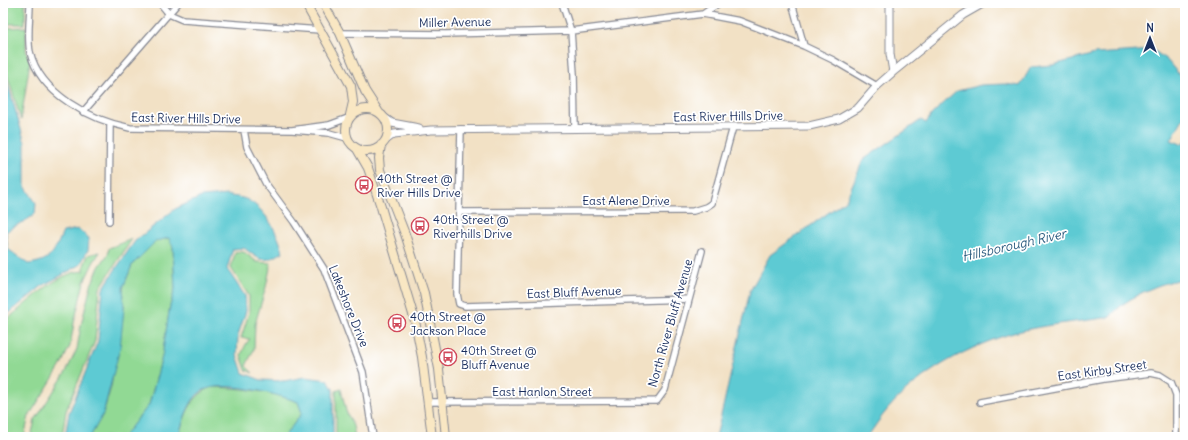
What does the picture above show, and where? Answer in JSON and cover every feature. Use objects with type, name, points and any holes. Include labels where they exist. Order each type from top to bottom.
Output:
[{"type":"main road","points":[[305,3],[351,86],[353,102],[345,125],[347,138],[368,168],[415,321],[422,357],[432,437]]},
{"type":"main road","points":[[323,3],[340,33],[363,87],[379,112],[385,118],[388,130],[379,165],[382,177],[405,234],[424,293],[439,369],[446,437]]},
{"type":"main road","points":[[349,117],[357,110],[364,108],[379,112]]},
{"type":"main road","points":[[356,149],[368,151],[384,143]]},
{"type":"street","name":"East River Hills Drive","points":[[30,3],[30,51],[37,71],[50,87],[83,112],[110,124],[130,128],[292,130],[329,133],[347,138]]},
{"type":"street","points":[[160,3],[169,14],[183,20],[320,30]]},
{"type":"street","points":[[83,112],[178,3]]},
{"type":"street","points":[[562,3],[571,31],[574,74],[574,129]]},
{"type":"street","points":[[703,14],[719,3]]},
{"type":"street","points":[[792,3],[804,46]]},
{"type":"street","points":[[890,3],[890,54],[893,72]]},
{"type":"street","name":"East River Hills Drive","points":[[384,143],[394,134],[431,130],[809,126],[839,119],[858,108],[877,86],[962,15],[984,3]]},
{"type":"street","points":[[703,14],[740,21],[804,46],[833,60],[877,86]]},
{"type":"street","name":"Miller Avenue","points":[[340,33],[446,34],[571,31],[703,14]]},
{"type":"street","name":"East River Hills Drive","points":[[292,130],[329,125],[349,117]]},
{"type":"street","name":"East River Hills Drive","points":[[385,118],[392,123],[431,130]]},
{"type":"street","points":[[109,221],[110,124]]},
{"type":"street","name":"East Alene Drive","points":[[460,212],[693,210],[706,208],[712,203],[733,127]]},
{"type":"street","points":[[460,212],[461,129]]},
{"type":"street","name":"Lakeshore Drive","points":[[244,130],[247,147],[266,184],[294,222],[324,269],[363,372],[373,437]]},
{"type":"street","name":"East Bluff Avenue","points":[[460,212],[457,294],[459,304],[465,306],[689,299]]},
{"type":"street","name":"North River Bluff Avenue","points":[[657,401],[665,390],[702,251]]},
{"type":"street","name":"East Kirby Street","points":[[980,402],[1103,379],[1151,373],[1160,375],[1171,382],[1176,395],[1176,437]]},
{"type":"street","name":"East Hanlon Street","points":[[428,402],[657,401]]},
{"type":"green space","points":[[3,3],[25,3],[25,24],[3,24]]},
{"type":"green space","points":[[26,27],[26,51],[30,61],[21,120],[3,61],[3,28]]},
{"type":"green space","points":[[169,238],[173,247],[175,289],[170,306],[162,357],[149,405],[123,437],[90,437],[103,414],[111,387],[124,308],[123,288],[132,265],[156,241]]},
{"type":"green space","points":[[132,239],[100,288],[95,341],[66,411],[62,437],[31,437],[35,420],[66,372],[77,349],[81,325],[91,285],[99,267],[108,254],[109,248]]},
{"type":"green space","points":[[100,252],[84,282],[70,346],[60,367],[29,416],[24,437],[3,437],[3,322],[52,283],[62,277],[84,271],[84,265],[88,255]]},
{"type":"green space","points":[[244,252],[257,262],[271,263],[266,287],[255,324],[254,349],[246,366],[253,373],[246,370],[241,355],[250,339],[241,338],[249,313],[249,296],[231,268],[235,253]]},
{"type":"green space","points":[[212,387],[245,389],[288,398],[298,402],[302,413],[284,437],[178,437],[186,414],[193,401],[204,391]]},
{"type":"green space","points":[[341,389],[346,411],[353,426],[355,437],[336,437],[336,391]]},
{"type":"water","name":"Hillsborough River","points":[[1153,50],[1167,60],[1185,82],[1185,115],[1171,140],[1181,144],[1185,141],[1185,279],[1166,283],[1134,297],[1124,303],[1110,317],[1028,329],[981,344],[929,372],[914,384],[887,410],[867,437],[716,437],[750,291],[770,255],[846,200],[863,160],[921,120],[926,123],[932,114],[957,91],[981,85],[1005,84],[1020,86],[1031,67],[1053,65],[1095,54]]},
{"type":"water","points":[[3,68],[25,143],[25,186],[36,203],[35,214],[6,232],[8,249],[28,264],[36,263],[47,258],[51,254],[63,232],[78,229],[89,238],[88,250],[80,265],[42,286],[3,318]]},
{"type":"water","points":[[227,195],[246,199],[254,204],[266,216],[278,237],[283,252],[277,256],[263,259],[255,256],[244,248],[233,249],[227,269],[245,296],[246,311],[238,335],[237,355],[243,373],[261,380],[284,381],[305,377],[328,380],[333,389],[333,437],[284,437],[302,413],[298,402],[277,395],[250,389],[222,387],[211,388],[202,391],[197,395],[187,412],[178,437],[123,437],[149,405],[162,357],[170,306],[175,289],[173,247],[169,238],[156,241],[132,265],[123,288],[124,308],[120,348],[103,414],[90,437],[65,437],[69,413],[98,341],[103,289],[115,270],[135,241],[175,209],[201,197]]},
{"type":"place","name":"40th Street @ River Hills Drive","points":[[364,185]]},
{"type":"place","name":"40th Street @ Riverhills Drive","points":[[420,226]]},
{"type":"place","name":"40th Street @ Jackson Place","points":[[397,323]]},
{"type":"place","name":"40th Street @ Bluff Avenue","points":[[448,357]]}]
